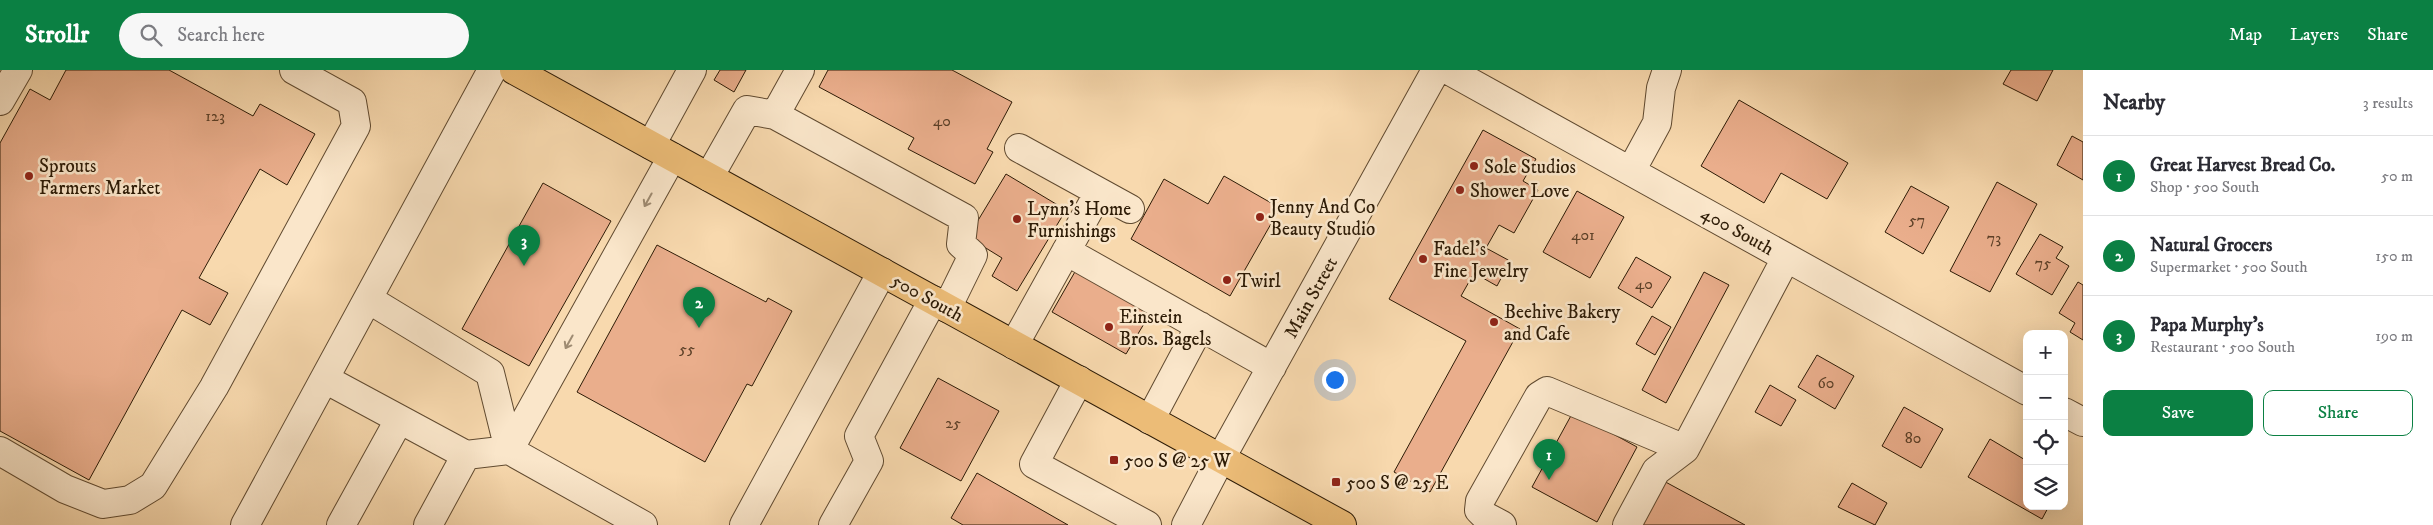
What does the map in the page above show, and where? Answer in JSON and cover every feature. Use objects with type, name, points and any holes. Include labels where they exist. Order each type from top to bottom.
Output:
[{"type":"main road","name":"500 South","points":[[514,70],[1342,525]]},
{"type":"street","points":[[0,101],[18,70]]},
{"type":"street","points":[[0,451],[65,489],[103,504],[130,500],[153,486],[214,387],[356,126],[352,102],[294,70]]},
{"type":"street","points":[[244,525],[492,70]]},
{"type":"street","points":[[509,450],[661,151],[692,70]]},
{"type":"street","points":[[775,115],[800,70]]},
{"type":"street","name":"Main Street","points":[[1186,525],[1221,458],[1436,70]]},
{"type":"street","name":"400 South","points":[[1448,70],[2023,389]]},
{"type":"street","points":[[1631,171],[1657,122],[1661,88],[1667,70]]},
{"type":"street","points":[[709,177],[746,110],[775,115],[964,218],[961,244],[973,255],[940,304],[859,436],[869,460],[833,525]]},
{"type":"street","points":[[1019,148],[1130,209]]},
{"type":"street","points":[[1014,345],[1099,192]]},
{"type":"street","points":[[1066,251],[1272,367]]},
{"type":"street","points":[[1627,525],[1656,471],[1686,449],[1786,258]]},
{"type":"street","points":[[744,525],[882,272]]},
{"type":"street","points":[[368,298],[490,372],[509,450]]},
{"type":"street","points":[[1150,420],[1200,326]]},
{"type":"street","points":[[324,379],[466,455],[509,450],[643,525]]},
{"type":"street","points":[[1079,380],[1034,464],[1147,525]]},
{"type":"street","points":[[1502,525],[1485,516],[1479,510],[1480,500],[1540,396],[1547,391],[1554,392],[1686,449]]},
{"type":"street","points":[[2068,414],[2083,422]]},
{"type":"street","points":[[340,525],[399,420]]},
{"type":"street","points":[[428,525],[466,455]]},
{"type":"building","points":[[66,70],[169,70],[253,116],[260,104],[315,134],[287,185],[260,169],[199,278],[228,293],[210,325],[182,310],[89,480],[0,431],[0,143],[30,89],[50,100]]},
{"type":"building","points":[[720,70],[746,70],[734,92],[714,80]]},
{"type":"building","points":[[828,70],[952,70],[1012,102],[987,149],[993,152],[975,184],[908,149],[914,138],[819,87]]},
{"type":"building","points":[[2011,70],[2053,70],[2037,101],[2003,84]]},
{"type":"building","points":[[1739,100],[1848,163],[1827,199],[1781,173],[1764,203],[1701,166]]},
{"type":"building","points":[[1483,130],[1536,159],[1523,181],[1538,190],[1514,233],[1499,225],[1486,248],[1510,261],[1497,286],[1474,273],[1461,296],[1520,329],[1430,492],[1394,472],[1466,341],[1389,299]]},
{"type":"building","points":[[2072,136],[2083,142],[2083,180],[2057,165]]},
{"type":"building","points":[[1006,174],[1066,210],[1017,291],[992,276],[1002,258],[968,237]]},
{"type":"building","points":[[1224,176],[1280,208],[1230,296],[1131,239],[1164,179],[1208,204]]},
{"type":"building","points":[[1997,182],[2037,204],[1990,292],[1950,271]]},
{"type":"building","points":[[543,183],[611,221],[529,366],[462,329]]},
{"type":"building","points":[[1911,186],[1949,207],[1923,254],[1885,232]]},
{"type":"building","points":[[1577,191],[1624,217],[1590,278],[1543,252]]},
{"type":"building","points":[[2040,234],[2063,247],[2056,258],[2069,266],[2052,295],[2016,274]]},
{"type":"building","points":[[657,245],[766,302],[768,298],[792,311],[752,386],[747,384],[705,462],[577,392]]},
{"type":"building","points":[[1636,257],[1671,277],[1652,308],[1618,288]]},
{"type":"building","points":[[1076,270],[1151,312],[1126,354],[1052,312]]},
{"type":"building","points":[[1704,272],[1729,285],[1666,403],[1642,390]]},
{"type":"building","points":[[2078,282],[2083,285],[2083,340],[2070,332],[2075,323],[2059,313]]},
{"type":"building","points":[[1652,316],[1671,327],[1655,355],[1636,344]]},
{"type":"building","points":[[1817,355],[1854,376],[1835,409],[1798,387]]},
{"type":"building","points":[[938,378],[999,411],[961,481],[900,448]]},
{"type":"building","points":[[1770,385],[1796,400],[1781,426],[1755,412]]},
{"type":"building","points":[[1904,407],[1943,429],[1921,468],[1882,446]]},
{"type":"building","points":[[1573,412],[1637,447],[1597,522],[1532,487]]},
{"type":"building","points":[[1990,439],[2023,459],[2023,508],[1968,477]]},
{"type":"building","points":[[977,473],[1068,525],[963,525],[951,518]]},
{"type":"building","points":[[1660,479],[1745,525],[1635,525]]},
{"type":"building","points":[[1852,483],[1887,503],[1875,525],[1838,507]]},
{"type":"building","points":[[2026,510],[2047,510],[2042,519]]},
{"type":"place","name":"Sole Studios","points":[[1474,166]]},
{"type":"place","name":"Sprouts Farmers Market","points":[[29,176]]},
{"type":"place","name":"Shower Love","points":[[1460,190]]},
{"type":"place","name":"Jenny And Co Beauty Studio","points":[[1260,217]]},
{"type":"place","name":"Lynn's Home Furnishings","points":[[1017,219]]},
{"type":"place","name":"Fadel's Fine Jewelry","points":[[1423,259]]},
{"type":"place","name":"Papa Murphy's","points":[[524,266]]},
{"type":"place","name":"Twirl","points":[[1227,280]]},
{"type":"place","name":"Beehive Bakery and Cafe","points":[[1494,322]]},
{"type":"place","name":"Einstein Bros. Bagels","points":[[1109,327]]},
{"type":"place","name":"Natural Grocers","points":[[699,328]]},
{"type":"place","name":"500 S @ 25 W","points":[[1114,460]]},
{"type":"place","name":"Great Harvest Bread Co.","points":[[1549,480]]},
{"type":"place","name":"500 S @ 25 E","points":[[1336,482]]}]
